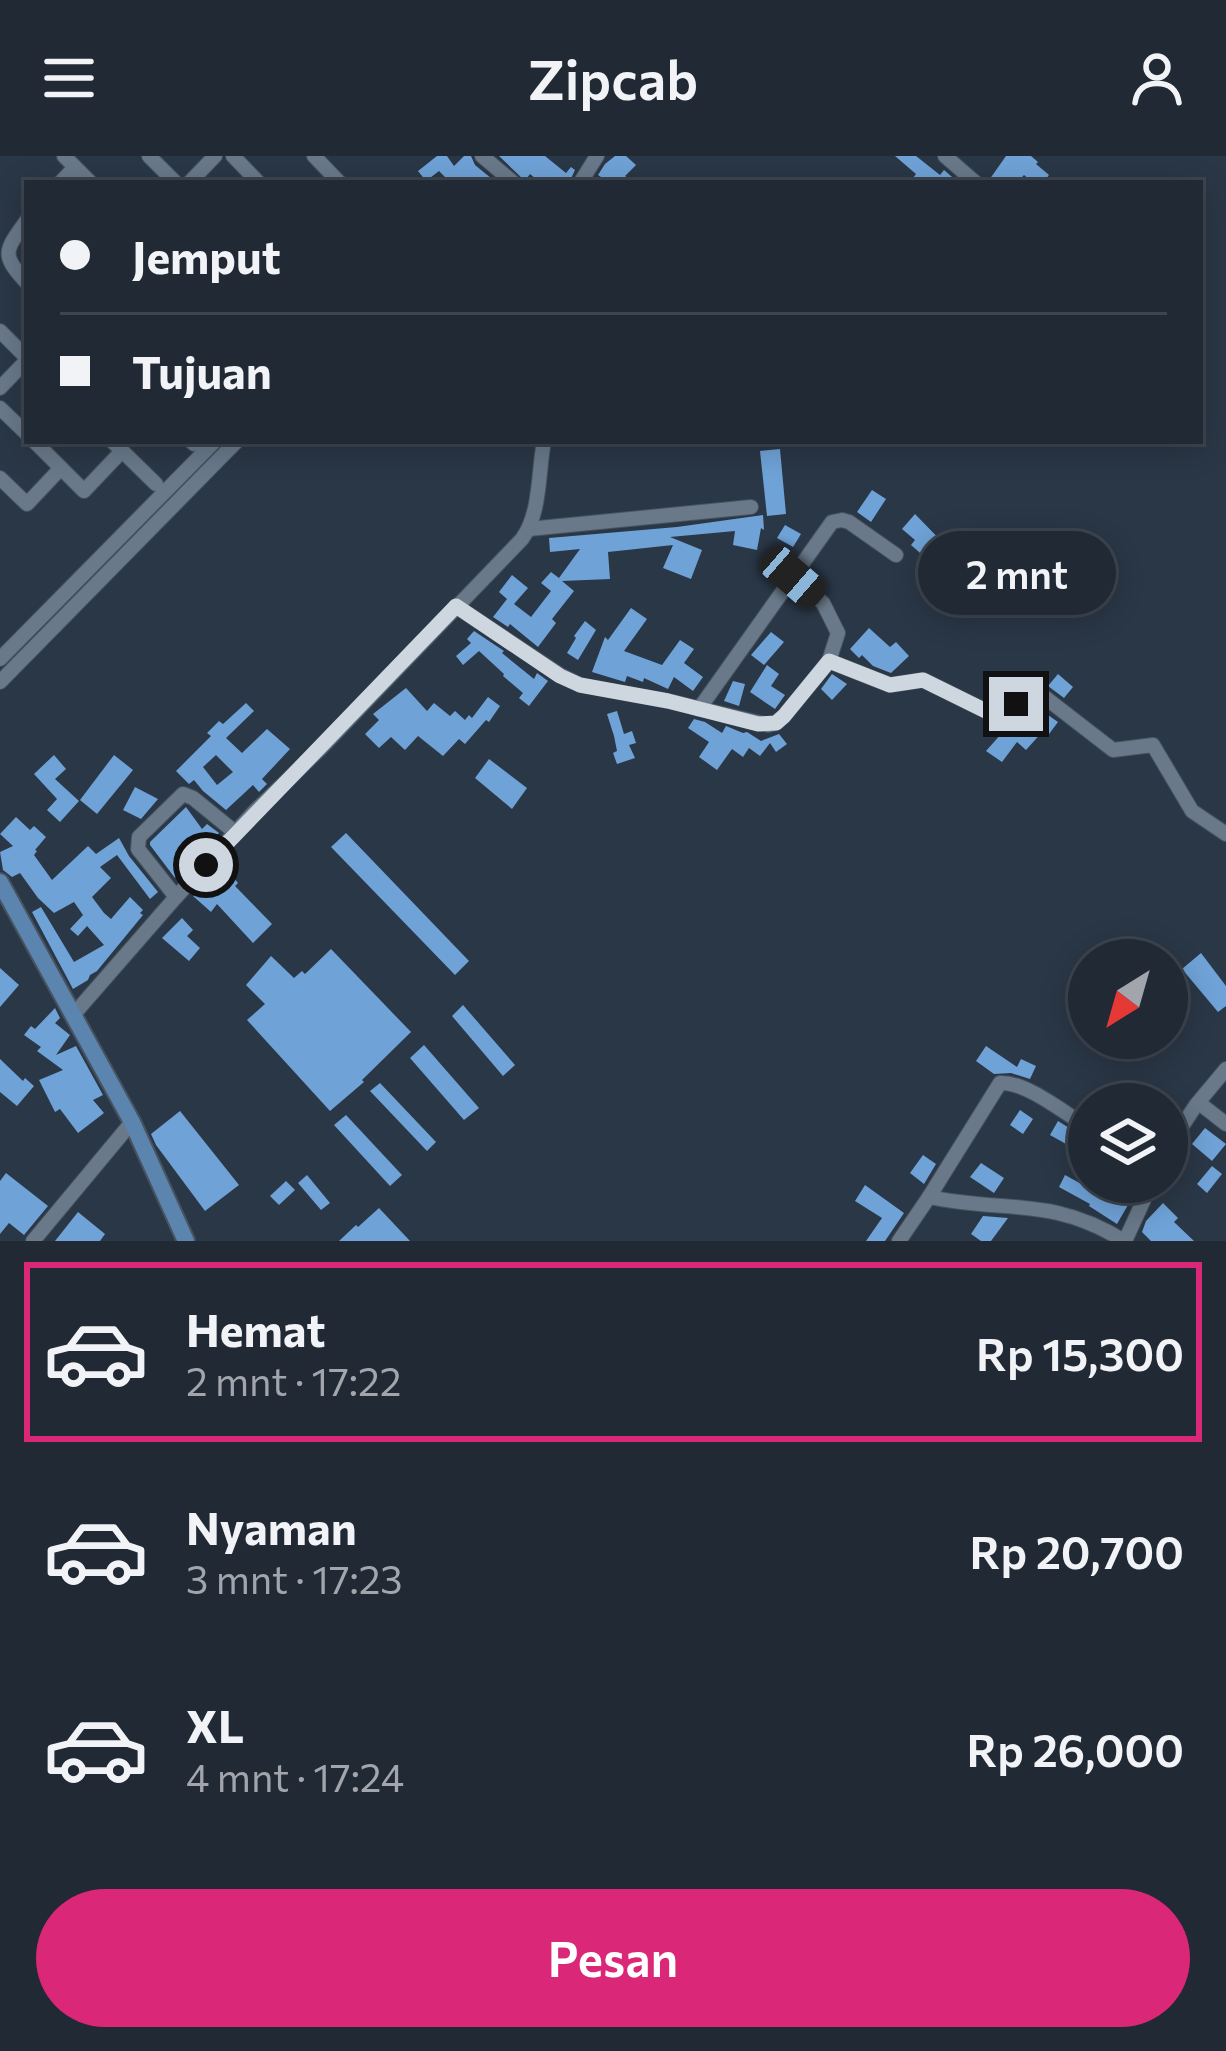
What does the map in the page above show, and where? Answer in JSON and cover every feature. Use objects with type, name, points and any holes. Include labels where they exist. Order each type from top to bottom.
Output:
[{"type":"main road","points":[[0,881],[133,1122],[186,1241]]},
{"type":"street","points":[[148,156],[173,180]]},
{"type":"street","points":[[192,180],[215,156]]},
{"type":"street","points":[[233,156],[256,180]]},
{"type":"street","points":[[314,156],[337,180]]},
{"type":"street","points":[[482,156],[510,180]]},
{"type":"street","points":[[945,156],[973,180]]},
{"type":"street","points":[[24,224],[6,258],[24,280]]},
{"type":"street","points":[[0,331],[24,356]]},
{"type":"street","points":[[0,388],[24,362]]},
{"type":"street","points":[[0,408],[24,431]]},
{"type":"street","points":[[37,444],[84,491],[117,446],[155,484]]},
{"type":"street","points":[[0,659],[212,444]]},
{"type":"street","points":[[0,682],[234,444]]},
{"type":"street","points":[[74,1014],[236,833],[529,530],[543,444]]},
{"type":"street","points":[[0,478],[27,504],[61,468]]},
{"type":"street","points":[[529,530],[752,507]]},
{"type":"street","points":[[699,709],[826,527],[836,520],[849,522],[896,555]]},
{"type":"street","points":[[456,606],[571,682],[758,724],[776,723],[829,661],[838,633],[823,603],[793,577]]},
{"type":"street","points":[[829,661],[890,685],[923,680],[994,715],[1038,692],[1112,750],[1153,745],[1192,812],[1226,834]]},
{"type":"street","points":[[176,897],[139,849],[139,836],[182,794],[236,833]]},
{"type":"street","points":[[1188,1118],[1226,1069]]},
{"type":"street","points":[[899,1241],[1000,1083],[1019,1086],[1068,1115]]},
{"type":"street","points":[[1199,1102],[1226,1124]]},
{"type":"street","points":[[33,1241],[133,1122]]},
{"type":"street","points":[[928,1197],[1048,1209],[1097,1224],[1125,1241],[1142,1203]]},
{"type":"building","points":[[437,156],[447,156],[454,166],[471,156],[493,180],[448,180],[439,171],[425,180],[418,171]]},
{"type":"building","points":[[499,156],[545,156],[566,173],[571,167],[575,170],[570,180],[537,180],[530,174],[524,180]]},
{"type":"building","points":[[615,156],[626,156],[636,165],[625,176],[631,180],[606,180],[598,175]]},
{"type":"building","points":[[895,156],[916,156],[940,175],[944,170],[956,180],[911,180],[916,174]]},
{"type":"building","points":[[1006,156],[1031,156],[1049,175],[1045,180],[1024,175],[1020,180],[989,180]]},
{"type":"building","points":[[780,449],[786,514],[767,516],[760,451]]},
{"type":"building","points":[[872,490],[886,499],[871,522],[857,512]]},
{"type":"building","points":[[915,514],[950,550],[935,566],[911,545],[915,540],[902,529]]},
{"type":"building","points":[[763,515],[757,550],[733,545],[735,531],[670,537],[702,550],[691,579],[663,568],[673,545],[608,552],[610,579],[562,581],[574,591],[538,647],[510,624],[493,617],[507,599],[499,592],[512,575],[528,588],[514,604],[531,617],[551,591],[541,583],[551,572],[559,578],[580,549],[550,552],[549,538]]},
{"type":"building","points":[[785,525],[801,534],[793,547],[777,538]]},
{"type":"building","points":[[984,537],[1006,558],[995,569],[973,548]]},
{"type":"building","points":[[631,608],[647,619],[624,651],[662,665],[680,640],[694,649],[684,663],[703,677],[693,691],[674,677],[668,689],[644,678],[643,682],[627,676],[625,682],[592,672],[605,637],[608,640]]},
{"type":"building","points":[[585,621],[596,630],[578,660],[567,653]]},
{"type":"building","points":[[869,628],[890,647],[896,642],[909,656],[891,673],[850,649]]},
{"type":"building","points":[[474,631],[534,679],[537,673],[548,681],[529,706],[519,698],[523,693],[479,651],[463,665],[456,656],[471,643],[467,639]]},
{"type":"building","points":[[771,632],[784,642],[764,665],[751,655]]},
{"type":"building","points":[[767,665],[779,674],[771,686],[785,695],[775,709],[750,692]]},
{"type":"building","points":[[832,674],[847,684],[832,700],[821,689]]},
{"type":"building","points":[[1058,674],[1073,687],[1064,698],[1048,686]]},
{"type":"building","points":[[733,681],[745,684],[739,706],[724,701]]},
{"type":"building","points":[[406,688],[427,711],[434,703],[450,716],[455,711],[465,720],[488,697],[500,706],[465,744],[459,739],[443,756],[418,736],[405,750],[391,737],[379,748],[365,734],[379,720],[373,714]]},
{"type":"building","points":[[246,703],[254,711],[226,738],[242,753],[267,729],[290,749],[262,779],[267,784],[259,792],[253,785],[226,810],[194,780],[189,784],[176,771],[211,736],[207,733],[219,721],[223,724]],"holes":[[[216,755],[233,772],[217,785],[203,767]]]},
{"type":"building","points":[[1035,706],[1058,722],[1049,734],[1044,730],[1026,750],[1017,742],[1002,762],[986,751],[1018,715]]},
{"type":"building","points":[[617,711],[624,734],[632,731],[636,743],[629,745],[635,758],[617,764],[607,714]]},
{"type":"building","points":[[694,719],[722,733],[726,726],[761,741],[779,734],[787,744],[776,752],[770,743],[760,756],[749,748],[743,757],[732,749],[717,770],[699,757],[709,742],[688,728]]},
{"type":"building","points":[[54,755],[66,769],[55,779],[79,801],[60,822],[47,810],[57,799],[34,774]]},
{"type":"building","points":[[114,755],[133,770],[97,814],[80,800]]},
{"type":"building","points":[[489,759],[527,788],[512,809],[475,778]]},
{"type":"building","points":[[135,787],[158,799],[141,819],[123,810]]},
{"type":"building","points":[[186,807],[202,829],[207,824],[219,833],[175,878],[150,842]]},
{"type":"building","points":[[16,817],[46,837],[34,855],[52,880],[88,846],[96,854],[119,838],[158,892],[150,899],[117,855],[100,867],[111,878],[92,897],[104,913],[111,919],[130,897],[143,915],[97,971],[73,989],[32,912],[41,907],[74,962],[104,945],[87,926],[78,936],[70,929],[83,915],[74,902],[54,913],[20,873],[12,877],[3,870],[0,852],[13,846],[0,834]]},
{"type":"building","points":[[346,833],[469,961],[455,975],[331,847]]},
{"type":"building","points":[[224,866],[238,883],[235,886],[272,924],[253,943],[217,904],[211,912],[193,896]]},
{"type":"building","points":[[182,918],[193,930],[187,936],[200,948],[189,961],[162,938]]},
{"type":"building","points":[[331,949],[411,1032],[330,1111],[247,1020],[265,1004],[246,985],[271,956],[294,978],[302,971],[305,974]]},
{"type":"building","points":[[1201,953],[1226,986],[1226,1006],[1218,1012],[1188,976],[1188,964]]},
{"type":"building","points":[[0,968],[19,985],[0,1007]]},
{"type":"building","points":[[463,1005],[515,1065],[503,1076],[452,1016]]},
{"type":"building","points":[[55,1008],[60,1018],[55,1023],[70,1035],[56,1055],[76,1046],[103,1095],[93,1100],[104,1113],[78,1133],[60,1109],[55,1112],[39,1080],[63,1070],[24,1035]]},
{"type":"building","points":[[424,1045],[479,1108],[464,1120],[410,1058]]},
{"type":"building","points":[[986,1046],[1017,1067],[1021,1059],[1036,1066],[1030,1079],[994,1074],[976,1061]]},
{"type":"building","points":[[0,1059],[34,1086],[17,1106],[0,1092]]},
{"type":"building","points":[[380,1083],[436,1142],[427,1151],[370,1091]]},
{"type":"building","points":[[1020,1110],[1033,1119],[1023,1134],[1010,1125]]},
{"type":"building","points":[[180,1111],[239,1185],[205,1211],[151,1134]]},
{"type":"building","points":[[346,1115],[402,1175],[390,1186],[334,1125]]},
{"type":"building","points":[[1058,1121],[1068,1127],[1068,1145],[1050,1135]]},
{"type":"building","points":[[1205,1128],[1226,1144],[1212,1161],[1192,1144]]},
{"type":"building","points":[[923,1155],[936,1164],[924,1184],[910,1173]]},
{"type":"building","points":[[981,1163],[1004,1178],[994,1193],[970,1177]]},
{"type":"building","points":[[1212,1166],[1222,1174],[1207,1193],[1197,1184]]},
{"type":"building","points":[[6,1173],[48,1206],[24,1235],[9,1223],[0,1234],[0,1181]]},
{"type":"building","points":[[307,1175],[330,1203],[321,1210],[298,1183]]},
{"type":"building","points":[[1065,1175],[1068,1177],[1068,1192],[1059,1187]]},
{"type":"building","points":[[286,1181],[295,1190],[279,1205],[270,1196]]},
{"type":"building","points":[[865,1185],[904,1213],[885,1241],[866,1241],[882,1218],[855,1201]]},
{"type":"building","points":[[1088,1203],[1129,1203],[1117,1224]]},
{"type":"building","points":[[1163,1203],[1194,1241],[1151,1241],[1142,1232]]},
{"type":"building","points":[[379,1208],[410,1241],[339,1241],[356,1225]]},
{"type":"building","points":[[78,1212],[105,1234],[100,1241],[55,1241]]},
{"type":"building","points":[[983,1216],[1008,1218],[991,1241],[971,1234]]},
{"type":"route","points":[[206,865],[456,606],[580,685],[758,724],[776,723],[784,716],[829,661],[890,685],[923,680],[994,715],[1016,704]]}]
